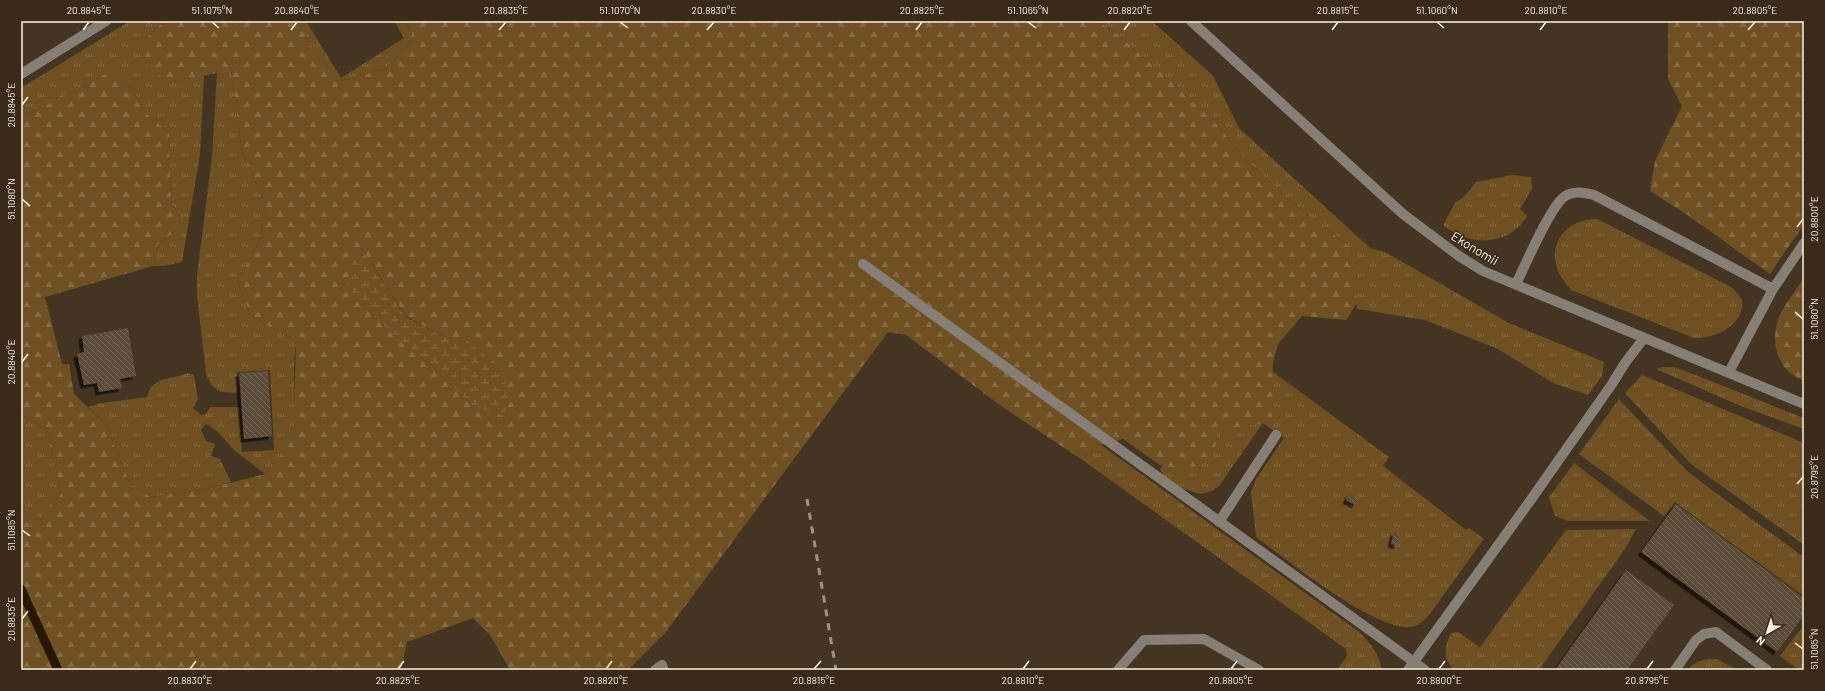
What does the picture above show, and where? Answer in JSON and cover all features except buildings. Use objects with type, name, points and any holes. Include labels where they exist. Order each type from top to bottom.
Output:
[{"type":"street","points":[[21,74],[106,21]]},
{"type":"street","name":"Ekonomii","points":[[1191,21],[1415,223],[1459,256],[1483,271],[1804,404]]},
{"type":"street","points":[[1516,284],[1554,207],[1564,197],[1577,192],[1594,195],[1773,289]]},
{"type":"street","points":[[1729,372],[1773,289],[1804,243]]},
{"type":"street","points":[[863,264],[1219,522],[1411,666],[1425,670]]},
{"type":"street","points":[[1411,666],[1644,338]]},
{"type":"street","points":[[1219,522],[1276,435]]},
{"type":"street","points":[[1675,670],[1696,640],[1704,634],[1716,632],[1768,670]]},
{"type":"street","points":[[1118,670],[1144,640],[1204,639],[1259,670]]},
{"type":"street","points":[[1128,659],[1131,670]]},
{"type":"street","points":[[655,670],[662,665],[664,670]]},
{"type":"green space","points":[[130,21],[164,21],[145,40],[169,83],[204,75],[200,155],[182,262],[164,266],[153,266],[158,244],[178,229],[180,217],[171,202],[169,133],[148,115],[127,82],[98,77],[80,90],[57,97],[45,107],[21,117],[21,88]]},
{"type":"green space","points":[[164,21],[298,21],[311,46],[340,81],[385,69],[410,43],[412,33],[405,21],[1098,21],[1115,32],[1209,115],[1245,159],[1295,205],[1350,247],[1357,303],[1346,320],[1302,316],[1278,344],[1273,363],[1272,422],[1240,427],[1218,428],[1215,448],[1205,463],[1182,470],[1160,465],[1123,439],[1101,445],[1081,459],[1004,408],[906,335],[888,332],[665,633],[628,670],[510,670],[490,635],[473,618],[407,642],[401,670],[21,670],[21,501],[30,530],[61,494],[48,432],[27,417],[21,415],[21,117],[45,107],[57,97],[80,90],[98,77],[113,72],[127,82],[148,115],[169,133],[171,202],[180,217],[178,229],[158,244],[153,266],[45,297],[62,364],[69,364],[74,394],[106,425],[129,482],[150,497],[201,490],[265,474],[295,437],[294,408],[296,341],[251,316],[237,280],[259,243],[267,206],[242,152],[231,70],[169,83],[144,64],[145,40]],"holes":[[[360,246],[406,316],[438,334],[472,345],[473,406],[434,368],[385,327],[359,301]]]},
{"type":"green space","points":[[298,21],[306,21],[341,78],[404,38],[394,21],[405,21],[412,33],[410,43],[385,69],[340,81],[311,46]]},
{"type":"green space","points":[[1098,21],[1152,21],[1213,76],[1239,128],[1370,248],[1385,252],[1509,323],[1604,362],[1602,376],[1588,395],[1553,383],[1498,349],[1425,320],[1357,309],[1350,247],[1295,205],[1245,159],[1209,115],[1115,32]]},
{"type":"green space","points":[[1668,21],[1804,21],[1804,224],[1770,274],[1686,214],[1650,191],[1655,161],[1682,106],[1668,79]]},
{"type":"green space","points":[[231,69],[242,152],[267,206],[259,243],[237,280],[251,316],[296,341],[294,368],[295,437],[265,474],[234,450],[217,431],[206,424],[201,429],[206,441],[215,444],[211,456],[220,459],[231,482],[201,490],[150,497],[129,482],[106,425],[88,407],[102,403],[147,397],[153,385],[158,382],[188,373],[194,375],[198,399],[193,408],[201,415],[206,414],[210,407],[239,407],[242,452],[274,450],[270,370],[237,372],[238,393],[221,392],[212,386],[206,374],[197,296],[197,276],[212,156],[217,72]]},
{"type":"green space","points":[[1513,175],[1531,177],[1532,189],[1520,209],[1527,216],[1510,234],[1488,240],[1476,240],[1453,232],[1443,225],[1455,203],[1465,196],[1476,182]]},
{"type":"green space","points":[[1597,219],[1733,288],[1742,300],[1742,309],[1739,317],[1727,329],[1719,333],[1702,338],[1694,338],[1571,290],[1558,272],[1555,255],[1556,246],[1565,231],[1571,226],[1579,222]]},
{"type":"green space","points":[[360,246],[406,317],[438,334],[472,345],[501,367],[509,395],[504,416],[473,406],[434,368],[385,327],[359,301],[346,282]]},
{"type":"green space","points":[[1804,278],[1804,381],[1790,373],[1780,361],[1777,354],[1775,338],[1777,322],[1780,315]]},
{"type":"green space","points":[[1247,353],[1389,457],[1383,466],[1466,530],[1469,528],[1484,539],[1425,619],[1417,625],[1403,627],[1383,621],[1360,610],[1288,562],[1256,537],[1251,492],[1256,479],[1284,438],[1263,423],[1219,486],[1212,491],[1201,494],[1176,487],[1165,478],[1160,469]]},
{"type":"green space","points":[[1673,367],[1688,372],[1804,418],[1804,429],[1743,407],[1656,369]]},
{"type":"green space","points":[[1642,375],[1804,443],[1804,545],[1691,464],[1625,393]]},
{"type":"green space","points":[[1619,399],[1686,470],[1804,557],[1804,596],[1675,502],[1664,516],[1579,454]]},
{"type":"green space","points":[[21,415],[27,417],[48,432],[61,494],[30,531],[21,501]]},
{"type":"green space","points":[[1101,445],[1359,632],[1374,649],[1382,670],[1337,670],[1347,656],[1346,649],[1081,459]]},
{"type":"green space","points":[[1574,463],[1650,521],[1568,521],[1555,516],[1549,497]]},
{"type":"green space","points":[[1636,529],[1627,546],[1539,670],[1454,670],[1450,666],[1446,657],[1446,648],[1451,633],[1458,632],[1480,647],[1566,530]]},
{"type":"green space","points":[[1804,625],[1804,670],[1799,670],[1780,656]]},
{"type":"green space","points":[[1717,659],[1737,670],[1688,670],[1698,662]]},
{"type":"waterway","points":[[21,589],[58,670]]},
{"type":"railway","points":[[807,499],[836,670]]}]
